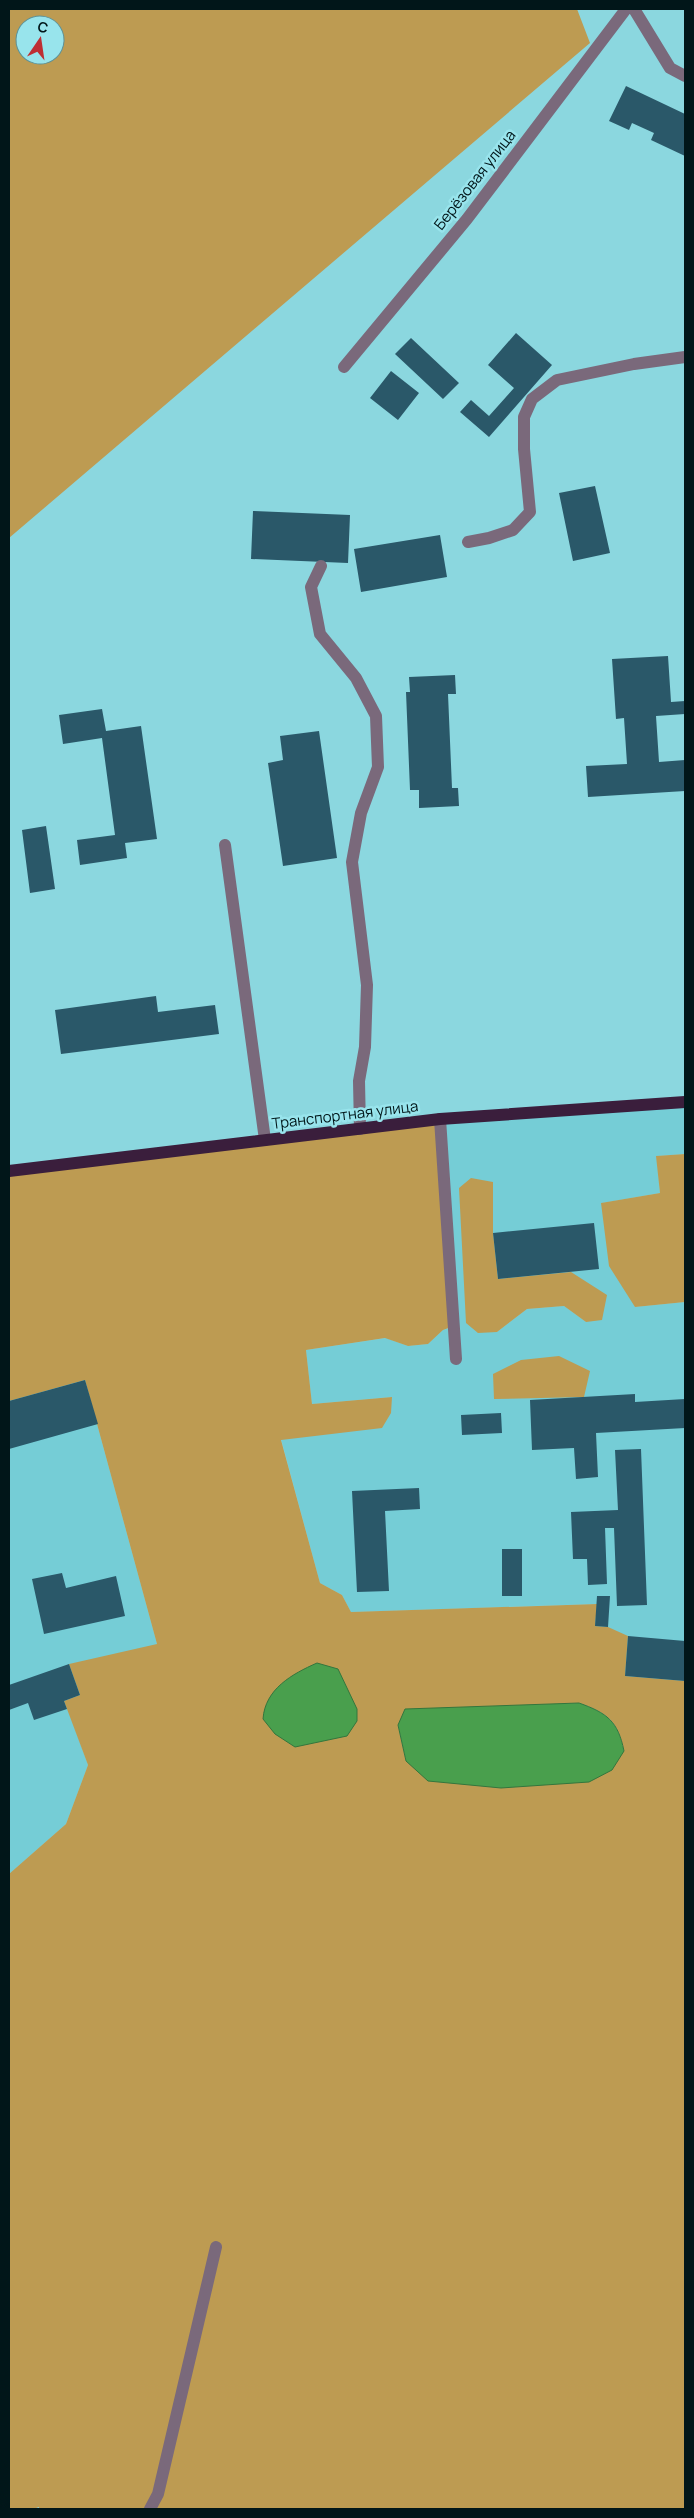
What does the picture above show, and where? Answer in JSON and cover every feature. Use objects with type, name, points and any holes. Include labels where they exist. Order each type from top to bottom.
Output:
[{"type":"main road","name":"Транспортная улица","points":[[9,1171],[440,1120],[685,1102]]},
{"type":"street","name":"Берёзовая улица","points":[[344,366],[467,219],[626,9]]},
{"type":"street","points":[[634,9],[670,68],[685,76]]},
{"type":"street","points":[[468,542],[513,530],[530,512],[524,449],[524,417],[532,399],[558,380],[634,364],[685,357]]},
{"type":"street","points":[[321,566],[311,587],[320,634],[356,678],[376,716],[378,767],[361,813],[352,862],[367,985],[365,1046],[359,1081],[360,1129]]},
{"type":"street","points":[[225,845],[265,1140]]},
{"type":"street","points":[[440,1120],[456,1359]]},
{"type":"street","points":[[150,2509],[158,2494],[216,2247]]},
{"type":"shaded area","points":[[9,9],[577,9],[590,43],[9,538]]},
{"type":"shaded area","points":[[685,1102],[685,1154],[657,1156],[660,1193],[602,1203],[635,1307],[685,1302],[685,1681],[625,1676],[595,1626],[596,1604],[351,1612],[342,1595],[320,1583],[281,1439],[305,1435],[391,1413],[391,1397],[312,1404],[306,1350],[386,1338],[408,1346],[428,1344],[443,1330],[454,1327],[440,1119]],"holes":[[[493,1233],[498,1279],[571,1272],[586,1322],[564,1306],[527,1309],[497,1332]]]},
{"type":"shaded area","points":[[440,1119],[454,1326],[443,1330],[428,1344],[408,1346],[385,1338],[306,1350],[312,1404],[392,1397],[391,1413],[382,1428],[281,1440],[320,1583],[342,1595],[351,1612],[597,1604],[595,1626],[608,1627],[628,1636],[625,1676],[685,1681],[685,2509],[39,2509],[39,2507],[33,2509],[9,2509],[9,1874],[66,1824],[88,1765],[64,1701],[80,1695],[69,1664],[157,1644],[85,1380],[9,1401],[9,1171]],"holes":[[[579,1703],[597,1710],[615,1725],[624,1751],[406,1761],[398,1725],[461,1709]]]},
{"type":"shaded area","points":[[685,1154],[685,1302],[635,1307],[609,1266],[601,1203],[660,1193],[656,1156]]},
{"type":"shaded area","points":[[471,1178],[493,1182],[493,1233],[498,1279],[571,1272],[607,1295],[602,1320],[586,1322],[564,1306],[527,1309],[497,1332],[478,1333],[466,1323],[459,1188]]},
{"type":"shaded area","points":[[559,1356],[590,1371],[584,1397],[494,1399],[493,1374],[521,1360]]},
{"type":"shaded area","points":[[85,1380],[157,1644],[80,1695],[65,1701],[88,1765],[66,1824],[9,1874],[9,1401]]},
{"type":"shaded area","points":[[317,1663],[338,1669],[357,1709],[357,1721],[347,1736],[295,1747],[275,1734],[263,1719],[265,1708],[274,1691],[281,1684],[298,1672]]},
{"type":"shaded area","points":[[579,1703],[597,1710],[615,1725],[624,1751],[612,1770],[589,1782],[501,1788],[428,1781],[406,1761],[398,1725],[405,1709]]},
{"type":"building","points":[[626,86],[685,114],[685,156],[651,140],[654,133],[632,123],[629,130],[609,121]]},
{"type":"building","points":[[516,333],[552,365],[489,437],[460,412],[471,400],[489,416],[514,388],[488,365]]},
{"type":"building","points":[[411,338],[459,383],[443,399],[395,354]]},
{"type":"building","points":[[391,371],[419,393],[398,420],[370,398]]},
{"type":"building","points":[[595,486],[610,553],[573,561],[559,493]]},
{"type":"building","points":[[253,511],[350,515],[348,563],[251,559]]},
{"type":"building","points":[[440,535],[447,577],[361,592],[354,549]]},
{"type":"building","points":[[668,656],[671,702],[685,701],[685,714],[656,716],[659,762],[685,760],[685,791],[588,797],[586,766],[627,764],[624,718],[616,719],[612,659]]},
{"type":"building","points":[[455,675],[456,694],[448,694],[452,788],[458,788],[459,806],[419,808],[419,790],[410,790],[406,692],[410,692],[409,677]]},
{"type":"building","points":[[102,709],[106,731],[141,726],[157,839],[125,843],[127,858],[80,865],[77,840],[115,835],[102,738],[63,744],[59,715]]},
{"type":"building","points":[[319,731],[337,858],[283,866],[268,763],[283,760],[280,736]]},
{"type":"building","points":[[46,826],[55,889],[30,893],[22,830]]},
{"type":"building","points":[[156,996],[158,1012],[215,1005],[219,1034],[61,1054],[55,1010]]},
{"type":"building","points":[[594,1223],[599,1269],[498,1279],[493,1233]]},
{"type":"building","points":[[85,1380],[98,1424],[9,1449],[9,1401]]},
{"type":"building","points":[[635,1394],[635,1402],[685,1399],[685,1428],[596,1433],[598,1477],[576,1479],[574,1448],[532,1450],[530,1400]]},
{"type":"building","points":[[501,1413],[502,1433],[462,1435],[461,1415]]},
{"type":"building","points":[[641,1449],[647,1605],[617,1606],[614,1528],[605,1528],[607,1584],[588,1585],[587,1559],[573,1559],[571,1512],[618,1510],[615,1450]]},
{"type":"building","points":[[419,1488],[420,1509],[385,1511],[389,1591],[357,1592],[352,1491]]},
{"type":"building","points":[[502,1549],[522,1549],[522,1596],[502,1596]]},
{"type":"building","points":[[62,1573],[66,1588],[116,1576],[125,1616],[44,1634],[32,1579]]},
{"type":"building","points":[[597,1596],[610,1596],[608,1627],[595,1626]]},
{"type":"building","points":[[628,1636],[685,1641],[685,1681],[625,1676]]},
{"type":"building","points":[[69,1664],[80,1695],[64,1701],[67,1709],[34,1720],[28,1703],[9,1710],[9,1685]]}]
